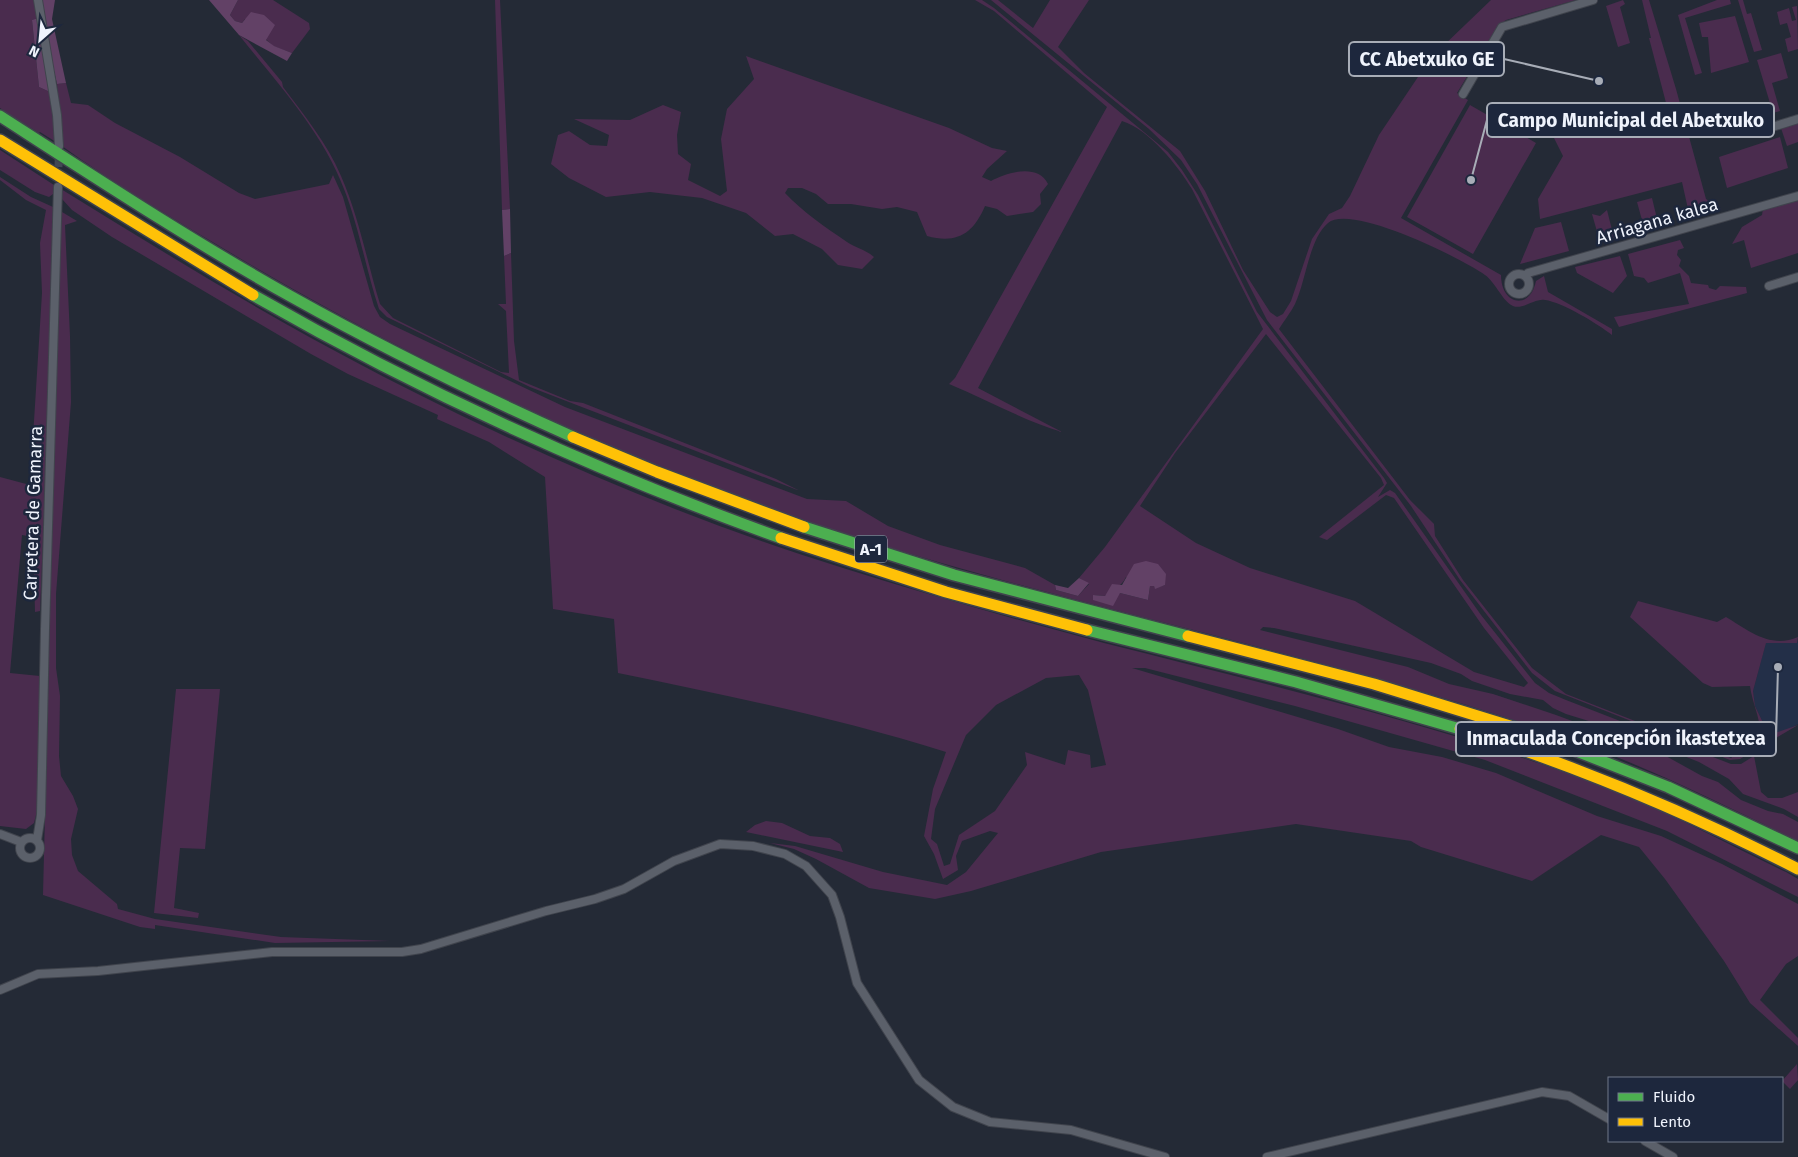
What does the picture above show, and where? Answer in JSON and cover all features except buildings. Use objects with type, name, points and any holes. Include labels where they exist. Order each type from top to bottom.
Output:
[{"type":"highway","name":"A-1","points":[[0,116],[172,226],[294,299],[443,376],[532,419],[622,458],[724,498],[888,555],[1005,589],[1446,704],[1554,741],[1681,792],[1798,848]]},
{"type":"highway","name":"A-1","points":[[0,140],[166,245],[288,315],[418,384],[526,436],[609,472],[710,512],[880,572],[1008,608],[1326,690],[1436,721],[1551,759],[1671,808],[1798,869]]},
{"type":"street","points":[[38,0],[57,115],[59,146]]},
{"type":"street","points":[[1462,94],[1502,27],[1593,0]]},
{"type":"street","points":[[1753,133],[1798,119]]},
{"type":"street","name":"Carretera de Gamarra","points":[[37,840],[42,815],[58,187]]},
{"type":"street","name":"Arriagana kalea","points":[[1526,276],[1528,273],[1798,196]]},
{"type":"street","points":[[1769,286],[1798,277]]},
{"type":"street","points":[[0,834],[21,842],[31,837],[37,840],[40,845],[40,852],[32,858],[24,856],[20,850],[21,842]]},
{"type":"street","points":[[0,990],[38,974],[98,971],[272,952],[402,952],[421,949],[624,889],[674,861],[720,844],[753,846],[785,854],[806,866],[832,895],[840,917],[856,983],[919,1080],[953,1108],[990,1122],[1071,1130],[1165,1157]]},
{"type":"street","points":[[592,900],[596,910]]},
{"type":"street","points":[[523,918],[526,928]]},
{"type":"street","points":[[1267,1157],[1542,1092],[1569,1096],[1608,1118]]},
{"type":"street","points":[[1648,1142],[1673,1157]]},
{"type":"shaded area","points":[[0,0],[35,0],[38,18],[32,20],[39,87],[50,92],[56,142],[0,108]]},
{"type":"shaded area","points":[[41,0],[55,0],[52,19],[66,83],[57,84],[42,19]]},
{"type":"shaded area","points":[[209,0],[238,0],[230,15],[235,21],[242,23],[251,12],[264,15],[275,25],[266,40],[274,46],[292,53],[287,61],[239,35]]},
{"type":"shaded area","points":[[238,0],[273,0],[309,23],[310,29],[292,53],[273,46],[245,19],[242,23],[235,21],[230,15]]},
{"type":"shaded area","points":[[495,0],[500,0],[510,209],[502,210]]},
{"type":"shaded area","points":[[975,0],[982,0],[994,8],[1168,152],[1198,195],[1257,312],[1384,478],[1387,483],[1378,497],[1390,490],[1395,493],[1481,615],[1535,683],[1549,693],[1731,764],[1741,764],[1754,756],[1761,792],[1768,798],[1782,798],[1798,792],[1798,817],[1784,809],[1743,794],[1729,779],[1699,762],[1618,730],[1566,714],[1553,708],[1543,700],[1510,694],[1472,681],[1461,674],[1431,663],[1274,628],[1263,627],[1260,630],[1408,667],[1449,684],[1493,694],[1664,755],[1702,776],[1718,782],[1741,800],[1768,811],[1783,814],[1798,822],[1798,841],[1643,768],[1547,731],[1378,679],[950,565],[865,540],[705,484],[548,418],[395,344],[246,262],[129,191],[62,146],[57,84],[66,83],[71,103],[88,105],[115,123],[180,157],[239,193],[255,199],[329,184],[333,175],[343,197],[374,306],[380,317],[390,324],[565,407],[807,499],[846,501],[888,526],[940,545],[1025,568],[1055,585],[1056,590],[1078,596],[1089,584],[1079,578],[1105,547],[1263,329],[1186,180],[1162,149],[1143,132],[1122,121],[978,388],[1062,432],[1019,416],[949,384],[955,378],[1107,107],[994,11]],"holes":[[[1266,334],[1381,478],[1384,485],[1319,537],[1327,540],[1386,495],[1394,498],[1484,628],[1528,683],[1524,687],[1474,672],[1355,601],[1250,568],[1196,543],[1140,506],[1175,453]],[[1126,577],[1165,585],[1155,588],[1150,586],[1148,600],[1120,593],[1093,600],[1093,595],[1105,596],[1122,583]]]},
{"type":"shaded area","points":[[991,0],[998,0],[1033,28],[1050,0],[1089,0],[1058,47],[1084,73],[1180,151],[1205,191],[1243,270],[1270,312],[1277,317],[1283,314],[1291,301],[1312,239],[1329,214],[1342,208],[1350,196],[1379,135],[1424,68],[1441,48],[1491,0],[1576,0],[1506,20],[1497,27],[1457,93],[1468,100],[1401,218],[1501,275],[1502,285],[1510,298],[1522,300],[1528,297],[1533,291],[1536,281],[1544,276],[1548,292],[1612,329],[1612,335],[1580,314],[1552,302],[1541,300],[1517,307],[1513,306],[1506,301],[1485,275],[1454,257],[1382,226],[1359,220],[1340,219],[1328,223],[1316,239],[1299,295],[1279,329],[1410,500],[1434,524],[1435,536],[1463,580],[1532,668],[1566,694],[1731,758],[1760,732],[1750,686],[1712,687],[1703,683],[1630,617],[1638,601],[1717,622],[1726,617],[1752,633],[1769,640],[1779,641],[1798,637],[1797,643],[1766,643],[1753,691],[1755,706],[1769,735],[1798,725],[1740,759],[1730,760],[1555,691],[1532,673],[1460,580],[1411,506],[1267,320],[1197,184],[1181,160],[1149,129]]},
{"type":"shaded area","points":[[1623,0],[1625,4],[1620,7],[1630,43],[1618,47],[1606,6]]},
{"type":"shaded area","points":[[1642,0],[1649,0],[1706,199],[1721,209],[1690,218],[1682,182],[1540,219],[1538,199],[1563,156],[1554,138],[1551,123],[1569,115],[1574,131],[1661,105],[1670,118],[1649,38],[1651,38]]},
{"type":"shaded area","points":[[1717,0],[1730,0],[1731,4],[1685,18],[1702,73],[1695,75],[1678,15]]},
{"type":"shaded area","points":[[1738,0],[1743,0],[1747,14],[1751,13],[1762,50],[1754,52]]},
{"type":"shaded area","points":[[1797,6],[1798,49],[1788,52],[1785,39],[1791,37],[1787,23],[1780,25],[1777,12],[1789,8],[1792,21],[1796,20],[1792,7]]},
{"type":"shaded area","points":[[1735,16],[1749,62],[1711,73],[1708,37],[1702,37],[1699,23]]},
{"type":"shaded area","points":[[38,18],[50,92],[39,87],[32,20]]},
{"type":"shaded area","points":[[239,35],[248,41],[282,82],[283,87],[315,130],[329,152],[353,207],[380,304],[393,318],[501,372],[509,373],[506,311],[498,304],[506,304],[504,256],[511,253],[514,341],[519,380],[570,401],[583,403],[776,479],[800,491],[530,387],[387,317],[379,309],[354,218],[344,189],[324,147],[298,108]]},
{"type":"shaded area","points":[[1781,53],[1788,78],[1772,83],[1780,111],[1773,113],[1757,60]]},
{"type":"shaded area","points":[[746,56],[949,128],[992,148],[1007,151],[987,169],[982,177],[991,181],[1013,172],[1030,171],[1037,173],[1048,184],[1040,194],[1041,204],[1033,212],[1007,216],[997,209],[985,206],[975,224],[969,230],[947,239],[927,236],[917,212],[897,207],[882,209],[851,204],[828,204],[816,194],[802,188],[788,188],[785,193],[807,213],[847,242],[874,257],[862,269],[838,265],[822,249],[793,234],[775,236],[746,213],[702,198],[650,192],[606,197],[569,178],[551,164],[558,135],[569,131],[590,145],[607,146],[609,135],[574,119],[630,120],[663,105],[681,112],[677,135],[678,154],[691,164],[688,180],[720,196],[727,191],[721,139],[727,109],[754,79]]},
{"type":"shaded area","points":[[1470,105],[1536,143],[1473,254],[1407,217]]},
{"type":"shaded area","points":[[1798,122],[1798,142],[1787,146],[1781,128]]},
{"type":"shaded area","points":[[1780,137],[1788,168],[1727,188],[1719,157]]},
{"type":"shaded area","points":[[0,150],[54,185],[53,194],[49,197],[35,192],[0,170]]},
{"type":"shaded area","points":[[0,177],[31,197],[53,207],[52,320],[40,611],[35,612],[33,537],[22,535],[10,673],[40,676],[38,807],[34,823],[26,829],[0,826],[0,477],[30,485],[42,293],[40,243],[46,210],[26,200],[0,180]]},
{"type":"shaded area","points":[[61,189],[279,320],[374,372],[571,466],[707,521],[843,568],[973,607],[1104,643],[1358,708],[1484,745],[1608,788],[1653,807],[1798,879],[1798,897],[1667,831],[1485,760],[1295,706],[1145,668],[1132,668],[1338,729],[1389,747],[1442,757],[1496,773],[1597,816],[1661,836],[1722,864],[1798,904],[1798,956],[1786,964],[1760,1000],[1798,1038],[1798,1046],[1750,1003],[1724,961],[1665,879],[1639,847],[1601,835],[1532,881],[1421,847],[1411,841],[1296,824],[1101,852],[971,891],[935,899],[869,888],[794,849],[770,843],[795,846],[883,872],[947,885],[966,872],[998,833],[990,831],[962,841],[956,856],[958,870],[943,879],[934,854],[924,836],[933,789],[946,752],[824,718],[618,673],[614,619],[553,609],[545,477],[489,442],[437,419],[438,415],[348,374],[311,354],[112,237],[72,210],[62,199]],"holes":[[[1079,675],[1088,690],[1106,765],[1091,768],[1090,755],[1068,750],[1065,765],[1025,752],[1027,765],[995,811],[959,835],[950,864],[944,866],[937,844],[931,839],[935,809],[966,735],[996,705],[1046,678]]]},
{"type":"shaded area","points":[[1652,198],[1659,227],[1645,231],[1637,202]]},
{"type":"shaded area","points":[[1798,200],[1798,253],[1751,268],[1744,240],[1732,244],[1742,227],[1762,215],[1763,209]]},
{"type":"shaded area","points":[[510,209],[511,253],[504,256],[502,210]]},
{"type":"shaded area","points":[[1607,210],[1614,238],[1600,242],[1592,214],[1600,216]]},
{"type":"shaded area","points":[[62,212],[77,221],[65,225],[71,402],[56,594],[56,668],[60,696],[59,756],[61,776],[73,796],[78,809],[71,839],[72,855],[78,871],[117,904],[118,909],[155,919],[281,937],[390,941],[275,943],[155,925],[155,929],[140,927],[43,895],[60,214]]},
{"type":"shaded area","points":[[1561,222],[1569,251],[1520,264],[1535,228]]},
{"type":"shaded area","points":[[1680,240],[1684,248],[1678,250],[1677,255],[1681,260],[1679,266],[1689,276],[1691,283],[1708,285],[1709,288],[1716,290],[1720,286],[1746,287],[1747,293],[1619,327],[1614,317],[1689,304],[1680,273],[1648,283],[1644,278],[1634,276],[1628,254]]},
{"type":"shaded area","points":[[1620,256],[1627,276],[1613,293],[1577,273],[1575,267]]},
{"type":"shaded area","points":[[1146,561],[1158,564],[1166,574],[1165,585],[1155,589],[1154,586],[1150,586],[1148,600],[1120,593],[1113,606],[1093,600],[1093,595],[1105,596],[1112,584],[1122,585],[1134,564]]},
{"type":"shaded area","points":[[1079,578],[1089,583],[1078,596],[1056,590],[1055,585],[1068,588]]},
{"type":"shaded area","points":[[1798,640],[1798,724],[1784,732],[1769,735],[1755,706],[1753,691],[1766,642],[1797,643]]},
{"type":"shaded area","points":[[176,689],[220,689],[205,849],[180,848],[174,908],[199,913],[198,918],[154,913]]},
{"type":"shaded area","points":[[766,821],[782,823],[810,836],[830,838],[840,844],[843,852],[746,832],[755,825]]},
{"type":"shaded area","points":[[1797,1064],[1798,1080],[1790,1089],[1783,1080]]},
{"type":"tunnel","points":[[58,179],[59,153]]},
{"type":"traffic: fast","points":[[0,116],[108,186],[292,297],[431,370],[573,437]]},
{"type":"traffic: fast","points":[[253,295],[381,365],[512,428],[645,486],[781,538]]},
{"type":"traffic: fast","points":[[804,527],[954,575],[1188,636]]},
{"type":"traffic: fast","points":[[1087,630],[1296,682],[1460,729]]},
{"type":"traffic: fast","points":[[1523,730],[1668,787],[1798,848]]},
{"type":"traffic: slow","points":[[0,140],[253,295]]},
{"type":"traffic: slow","points":[[573,437],[657,472],[804,527]]},
{"type":"traffic: slow","points":[[781,538],[946,592],[1087,630]]},
{"type":"traffic: slow","points":[[1188,636],[1374,684],[1523,730]]},
{"type":"traffic: slow","points":[[1460,729],[1504,743],[1632,792],[1757,848],[1798,869]]},
{"type":"place","name":"CC Abetxuko GE","points":[[1599,81]]},
{"type":"place","name":"Campo Municipal del Abetxuko","points":[[1471,180]]},
{"type":"place","name":"Inmaculada Concepción ikastetxea","points":[[1778,667]]}]
